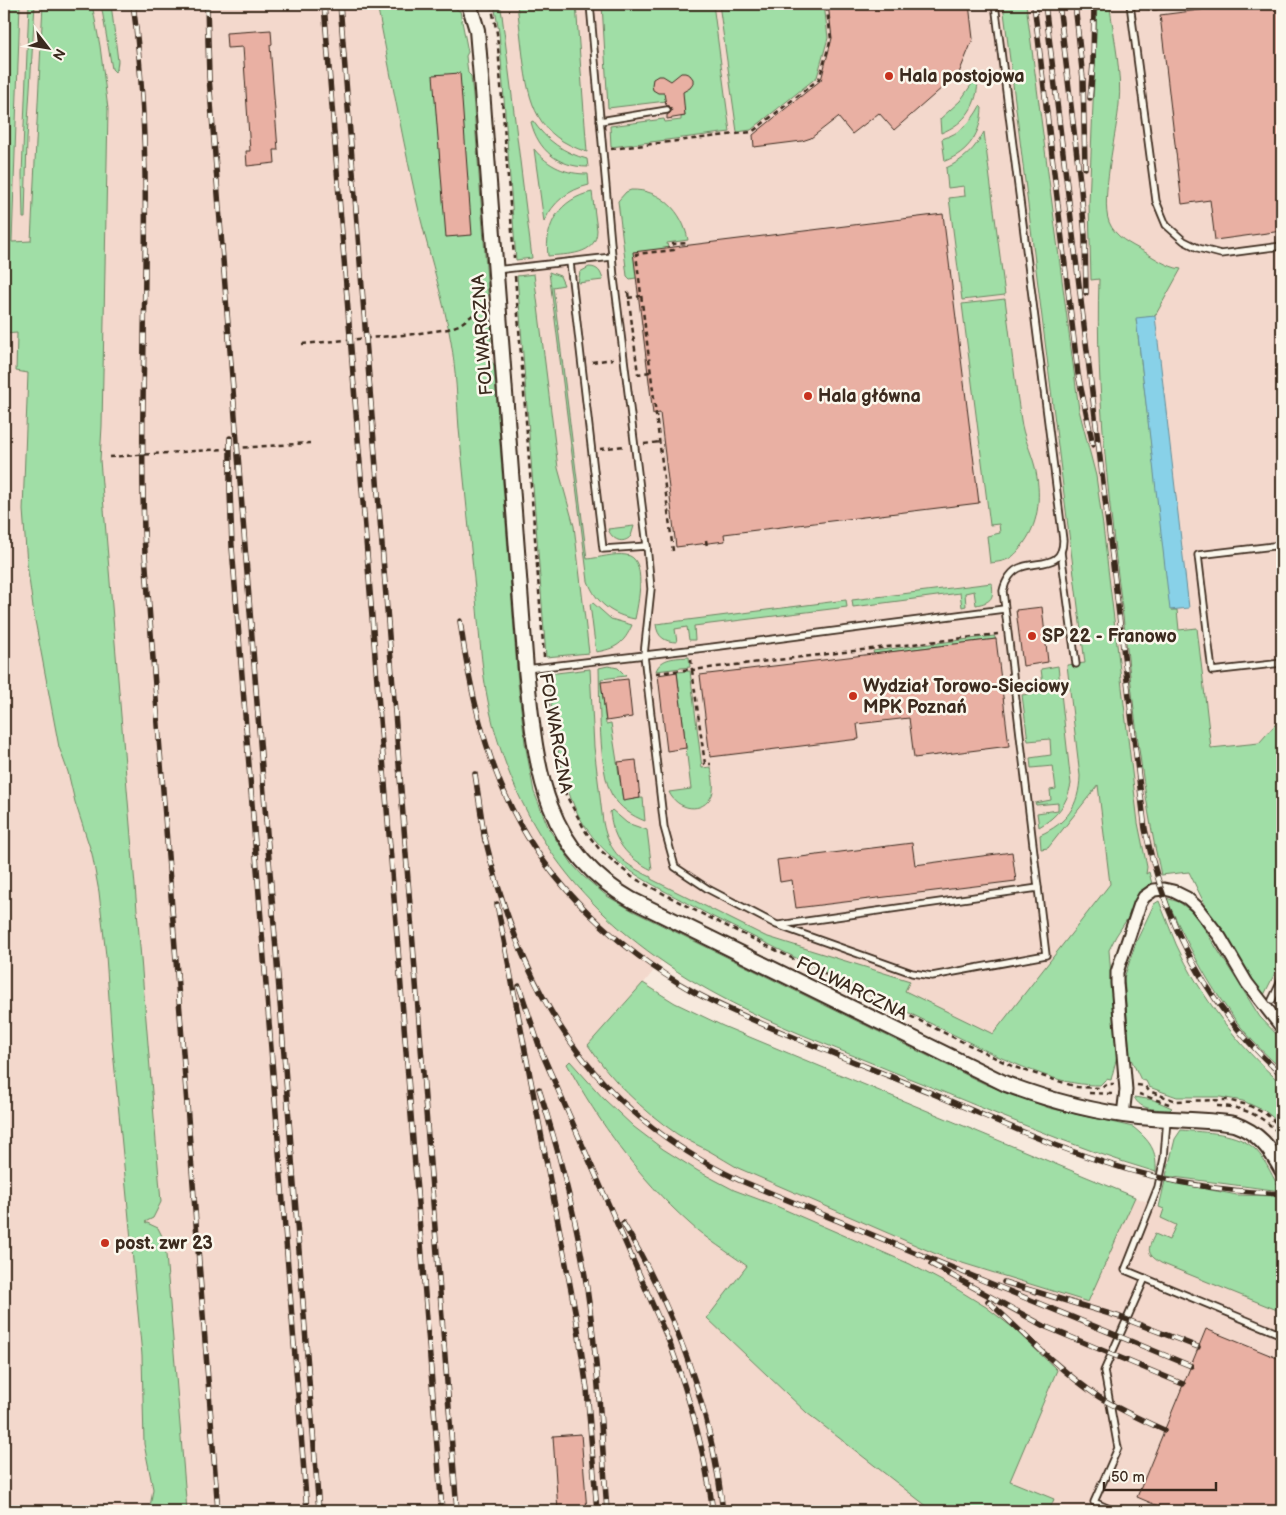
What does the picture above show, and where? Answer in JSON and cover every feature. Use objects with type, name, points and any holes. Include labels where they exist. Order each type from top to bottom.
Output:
[{"type":"street","name":"FOLWARCZNA","points":[[468,4],[476,30],[531,716],[541,776],[551,810],[564,836],[582,861],[604,881],[624,895],[1006,1084],[1062,1102],[1123,1115],[1227,1123],[1249,1130],[1265,1142],[1282,1170]]},
{"type":"street","points":[[1123,1115],[1125,1089],[1117,972],[1140,904],[1144,897],[1154,890],[1174,891],[1187,898],[1196,906],[1220,937],[1246,983],[1282,1028]]},
{"type":"lane","points":[[590,4],[612,257],[647,546],[650,589],[644,655],[664,827],[674,867],[708,889],[777,925],[912,973],[932,976],[1046,955],[1003,591],[1010,575],[1021,567],[1047,563],[1057,558],[1061,552]]},
{"type":"lane","points":[[995,4],[1063,540],[1061,552],[1076,664]]},
{"type":"lane","points":[[1130,4],[1156,200],[1166,225],[1184,241],[1198,248],[1221,254],[1282,246]]},
{"type":"lane","points":[[1141,4],[1155,6],[1169,4]]},
{"type":"lane","points":[[600,121],[667,110]]},
{"type":"lane","points":[[496,270],[612,257]]},
{"type":"lane","points":[[570,262],[603,549],[647,546]]},
{"type":"lane","points":[[1282,544],[1198,555],[1212,671],[1282,662]]},
{"type":"lane","points":[[526,669],[1004,609]]},
{"type":"lane","points":[[777,925],[1038,888]]},
{"type":"lane","points":[[1272,1000],[1282,979]]},
{"type":"lane","points":[[1167,1119],[1164,1158],[1158,1187],[1125,1270],[1282,1335]]},
{"type":"lane","points":[[1114,1511],[1094,1502],[1118,1448],[1104,1371],[1145,1278]]},
{"type":"path","points":[[491,4],[497,33],[549,709],[566,794],[586,832],[600,850],[632,877],[700,913],[1014,1067],[1077,1087],[1101,1088],[1108,1084],[1175,1106]]},
{"type":"path","points":[[610,149],[752,132],[819,79],[831,38],[826,4]]},
{"type":"path","points":[[673,551],[636,254],[674,250],[674,244],[688,243]]},
{"type":"path","points":[[627,289],[638,374],[651,372]]},
{"type":"path","points":[[628,298],[641,296]]},
{"type":"path","points":[[302,344],[448,329],[459,325],[486,306],[498,305]]},
{"type":"path","points":[[588,362],[613,359]]},
{"type":"path","points":[[644,444],[660,442]]},
{"type":"path","points":[[109,457],[310,443]]},
{"type":"path","points":[[598,450],[624,446]]},
{"type":"path","points":[[706,540],[707,547]]},
{"type":"path","points":[[656,673],[998,634]]},
{"type":"path","points":[[690,656],[705,764],[711,764]]},
{"type":"path","points":[[1084,1093],[1144,1086],[1149,1091],[1176,1101],[1227,1100],[1257,1109],[1282,1128]]},
{"type":"path","points":[[1209,1106],[1227,1106],[1246,1110],[1263,1119],[1282,1137]]},
{"type":"shaded area","points":[[4,4],[377,4],[402,135],[452,343],[478,627],[488,702],[497,740],[512,781],[530,818],[549,848],[586,897],[661,961],[644,983],[675,1003],[723,1026],[1282,1258],[1282,1511],[4,1511]]},
{"type":"shaded area","points":[[494,4],[1282,4],[1282,762],[1180,841],[1119,902],[999,1053],[627,868],[606,850],[566,785],[554,724],[548,674],[558,673],[557,657],[546,657],[499,32]]},
{"type":"green space","points":[[4,4],[20,4],[12,242],[31,241],[43,4],[92,4],[100,46],[108,109],[100,460],[161,1202],[153,1218],[145,1222],[158,1228],[165,1242],[187,1511],[150,1511],[153,1489],[144,1444],[142,1355],[99,892],[92,854],[59,747],[34,615],[27,564],[23,510],[28,373],[16,371],[17,333],[4,334]]},
{"type":"green space","points":[[29,4],[35,4],[27,139],[25,218],[23,218],[22,174]]},
{"type":"green space","points":[[101,4],[111,4],[118,61],[115,72],[112,69]]},
{"type":"green space","points":[[377,4],[454,4],[456,9],[460,11],[468,52],[466,56],[473,95],[488,294],[486,303],[491,319],[490,357],[494,365],[518,683],[525,743],[534,792],[549,829],[573,865],[607,896],[633,911],[985,1084],[1049,1108],[1133,1127],[1151,1146],[1154,1152],[1156,1172],[1030,1128],[802,1035],[721,997],[677,971],[637,943],[601,911],[568,875],[540,835],[517,791],[498,741],[489,708],[482,659],[453,353],[445,311],[409,166]]},
{"type":"green space","points":[[494,4],[500,4],[502,15],[532,258],[516,260],[499,32]]},
{"type":"green space","points":[[517,4],[576,4],[587,152],[557,137],[546,128],[538,116],[528,90],[525,74]]},
{"type":"green space","points":[[602,4],[713,4],[730,132],[611,147],[610,126],[664,119],[665,122],[681,120],[681,117],[685,116],[683,99],[608,108]]},
{"type":"green space","points":[[719,4],[824,4],[828,38],[817,77],[751,130],[737,132]]},
{"type":"green space","points":[[1003,4],[1026,4],[1079,410],[1096,476],[1103,526],[1138,823],[1147,867],[1146,874],[1149,872],[1152,884],[1146,890],[1116,936],[1109,950],[1117,1056],[1111,1080],[1106,1079],[1100,1085],[1087,1085],[1061,1080],[1035,1072],[997,1056],[710,916],[627,869],[603,849],[583,823],[575,807],[562,770],[558,751],[548,674],[590,669],[594,747],[603,822],[609,842],[619,857],[651,877],[651,879],[765,936],[910,981],[905,991],[993,1034],[1110,884],[1098,785],[1048,848],[1041,849],[1040,835],[1058,825],[1064,819],[1074,805],[1077,796],[1080,776],[1067,665],[1085,663]]},
{"type":"green space","points":[[1097,4],[1108,4],[1110,8],[1120,93],[1106,198],[1109,222],[1115,232],[1128,243],[1166,264],[1181,269],[1155,316],[1136,319],[1171,610],[1177,610],[1179,630],[1197,628],[1211,748],[1259,743],[1282,717],[1282,959],[1263,997],[1208,911],[1189,872],[1161,875],[1154,844],[1135,718],[1105,452],[1099,365],[1099,279],[1091,280],[1089,204]]},
{"type":"green space","points":[[976,78],[978,78],[976,97],[969,112],[957,124],[941,133],[940,119],[960,101]]},
{"type":"green space","points":[[980,106],[982,108],[979,126],[972,140],[961,152],[945,161],[942,139],[964,127]]},
{"type":"green space","points":[[533,121],[556,145],[587,159],[588,167],[567,164],[551,155],[544,149],[534,132],[531,122]]},
{"type":"green space","points":[[984,132],[1005,295],[962,300],[949,198],[965,196],[964,186],[948,188],[946,168],[968,153],[977,144]]},
{"type":"green space","points":[[534,149],[558,168],[572,173],[588,174],[589,185],[574,190],[562,198],[552,208],[544,222]]},
{"type":"green space","points":[[631,190],[652,193],[669,204],[681,220],[688,240],[667,243],[668,248],[636,278],[630,279],[627,276],[618,201],[626,192]]},
{"type":"green space","points":[[592,192],[597,230],[596,238],[592,245],[571,254],[548,256],[547,244],[549,233],[556,215],[571,200]]},
{"type":"green space","points":[[589,267],[599,270],[603,280],[578,283],[580,272]]},
{"type":"green space","points":[[549,272],[560,276],[564,285],[553,287],[587,559],[617,555],[626,555],[633,558],[637,564],[640,582],[635,619],[606,607],[595,596],[588,581]]},
{"type":"green space","points":[[534,274],[558,468],[574,526],[589,653],[546,657],[517,276]]},
{"type":"green space","points":[[1005,299],[1023,432],[1037,477],[1038,506],[1033,526],[1020,548],[1010,558],[990,563],[987,536],[1000,533],[999,524],[990,525],[962,304]]},
{"type":"green space","points":[[634,526],[631,536],[621,541],[612,536],[608,529]]},
{"type":"green space","points":[[992,583],[993,592],[989,601],[976,605],[974,591],[965,593],[966,606],[962,607],[960,593],[853,607],[852,600]]},
{"type":"green space","points":[[846,600],[847,607],[694,626],[695,640],[689,640],[687,627],[675,629],[677,642],[665,640],[658,632],[656,624]]},
{"type":"green space","points":[[593,603],[611,619],[632,625],[626,637],[614,647],[596,652],[590,604]]},
{"type":"green space","points":[[994,636],[996,639],[874,654],[873,651]]},
{"type":"green space","points":[[689,657],[690,667],[656,671],[658,666],[665,661]]},
{"type":"green space","points":[[608,666],[618,668],[626,676],[601,679],[606,724],[611,723],[623,800],[643,798],[645,821],[623,808],[612,795],[607,784],[602,752],[599,668]]},
{"type":"green space","points":[[1058,666],[1071,784],[1064,804],[1051,819],[1039,827],[1037,813],[1058,810],[1058,803],[1036,805],[1035,803],[1051,800],[1050,790],[1056,789],[1053,766],[1031,768],[1030,758],[1051,755],[1050,739],[1028,741],[1022,695],[1044,692],[1041,669]]},
{"type":"green space","points":[[690,671],[702,768],[711,767],[713,785],[713,792],[708,801],[703,806],[697,808],[690,808],[678,803],[669,792],[691,789],[677,672]]},
{"type":"green space","points":[[612,810],[627,823],[647,830],[652,870],[635,860],[618,840],[614,832],[610,812]]},
{"type":"green space","points":[[1166,898],[1179,902],[1195,914],[1260,1017],[1282,1040],[1282,1069],[1245,1032],[1229,1012],[1201,968]]},
{"type":"green space","points":[[1159,901],[1176,944],[1209,1002],[1250,1054],[1282,1084],[1282,1125],[1265,1111],[1243,1101],[1220,1097],[1177,1097],[1149,1087],[1146,1081],[1141,1080],[1130,1057],[1124,978],[1136,942],[1154,904]]},
{"type":"green space","points":[[643,983],[675,1003],[723,1026],[1135,1197],[1088,1302],[943,1257],[738,1168],[677,1134],[628,1094],[588,1045]]},
{"type":"green space","points":[[570,1061],[604,1099],[634,1127],[663,1149],[698,1171],[734,1190],[774,1205],[910,1264],[986,1307],[1012,1327],[1057,1370],[1010,1481],[1054,1499],[1049,1511],[933,1511],[807,1413],[707,1318],[747,1266],[696,1229],[653,1187],[606,1128],[567,1064]]},
{"type":"green space","points":[[1134,1097],[1154,1100],[1172,1108],[1170,1110],[1145,1107],[1137,1102]]},
{"type":"green space","points":[[1181,1130],[1221,1134],[1240,1139],[1256,1150],[1281,1191],[1166,1176],[1175,1139]]},
{"type":"green space","points":[[1165,1181],[1237,1195],[1282,1196],[1282,1312],[1161,1263],[1152,1256],[1149,1250],[1155,1234],[1169,1240],[1176,1225],[1161,1218],[1164,1209],[1159,1207]]},
{"type":"water","points":[[1155,316],[1189,608],[1170,610],[1136,318]]},
{"type":"building","name":"Hala postojowa","points":[[828,4],[969,4],[973,39],[959,73],[894,130],[879,113],[852,134],[838,117],[811,138],[802,141],[754,147],[753,135],[821,80],[832,38]]},
{"type":"building","points":[[1247,4],[1282,4],[1282,231],[1215,240],[1210,200],[1182,204],[1160,15]]},
{"type":"building","points":[[271,30],[272,44],[270,45],[278,150],[274,150],[275,163],[247,166],[246,151],[250,151],[243,47],[227,48],[226,33]]},
{"type":"building","points":[[460,73],[472,235],[446,237],[433,75]]},
{"type":"building","points":[[681,73],[690,75],[693,79],[693,84],[690,88],[683,92],[685,116],[667,119],[667,115],[672,110],[666,105],[664,93],[658,93],[653,90],[653,79],[663,76],[671,81]]},
{"type":"building","name":"Hala główna","points":[[943,214],[979,503],[724,534],[725,541],[676,547],[660,413],[653,414],[633,252]]},
{"type":"building","name":"SP 22 - Franowo","points":[[1042,607],[1048,662],[1023,666],[1016,610]]},
{"type":"building","name":"Wydział Torowo-Sieciowy MPK Poznań","points":[[996,639],[1009,746],[914,758],[909,718],[857,724],[859,739],[710,757],[700,675]]},
{"type":"building","points":[[677,672],[686,748],[667,751],[658,675]]},
{"type":"building","points":[[628,679],[632,717],[606,721],[601,682]]},
{"type":"building","points":[[636,760],[640,798],[623,801],[618,762]]},
{"type":"building","points":[[912,843],[915,865],[1012,852],[1016,881],[796,908],[792,880],[780,882],[777,860]]},
{"type":"building","points":[[1206,1329],[1282,1360],[1282,1511],[1170,1511],[1137,1497]]},
{"type":"building","points":[[581,1434],[587,1511],[558,1511],[553,1436]]},
{"type":"railway","points":[[133,4],[140,72],[144,141],[143,485],[145,554],[218,1511]]},
{"type":"railway","points":[[207,4],[209,77],[319,1511]]},
{"type":"railway","points":[[324,4],[442,1511]]},
{"type":"railway","points":[[340,4],[457,1511]]},
{"type":"railway","points":[[1034,4],[1078,374],[1093,445]]},
{"type":"railway","points":[[1045,4],[1145,829],[1165,898],[1178,931],[1194,963],[1212,994],[1233,1022],[1256,1050],[1282,1075]]},
{"type":"railway","points":[[1059,4],[1081,190],[1085,236],[1086,293]]},
{"type":"railway","points":[[1075,4],[1083,79],[1085,168]]},
{"type":"railway","points":[[1090,98],[1093,64],[1094,4]]},
{"type":"railway","points":[[230,438],[232,547],[307,1511]]},
{"type":"railway","points":[[460,621],[478,717],[493,764],[512,809],[546,864],[567,890],[589,914],[639,957],[694,992],[732,1011],[1064,1148],[1120,1167],[1165,1179],[1215,1188],[1282,1194]]},
{"type":"railway","points":[[475,774],[485,841]]},
{"type":"railway","points":[[484,834],[499,891],[518,944],[541,994],[569,1039],[602,1081],[641,1118],[686,1151],[739,1180],[1191,1366]]},
{"type":"railway","points":[[497,904],[576,1316],[587,1389],[597,1511]]},
{"type":"railway","points":[[519,986],[541,1051],[670,1344],[696,1426],[706,1468],[713,1511]]},
{"type":"railway","points":[[539,1089],[569,1194],[587,1289],[598,1384],[607,1511]]},
{"type":"railway","points":[[623,1223],[659,1291],[675,1326],[688,1362],[710,1435],[723,1511]]},
{"type":"railway","points":[[931,1264],[1044,1326],[1183,1384]]},
{"type":"railway","points":[[1004,1282],[1120,1317],[1198,1347]]},
{"type":"railway","points":[[988,1301],[1042,1351],[1099,1397],[1139,1419],[1164,1430]]},
{"type":"place","name":"Hala postojowa","points":[[889,76]]},
{"type":"place","name":"Hala główna","points":[[808,396]]},
{"type":"place","name":"SP 22 - Franowo","points":[[1032,636]]},
{"type":"place","name":"Wydział Torowo-Sieciowy MPK Poznań","points":[[853,696]]},
{"type":"place","name":"post. zwr 23","points":[[105,1243]]}]
